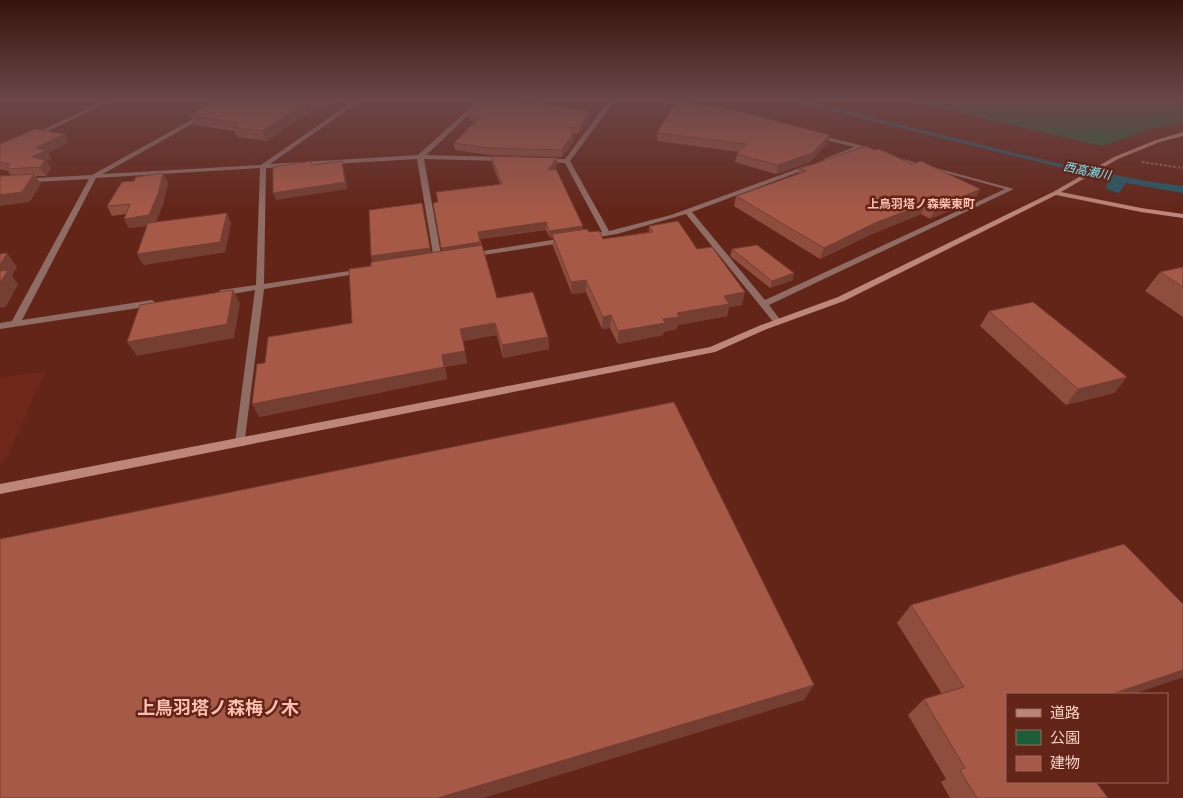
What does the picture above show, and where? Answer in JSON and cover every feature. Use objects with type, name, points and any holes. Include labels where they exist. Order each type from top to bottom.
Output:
[{"type":"street","points":[[26,140],[34,136]]},
{"type":"street","points":[[15,324],[94,176],[166,136]]},
{"type":"street","points":[[263,166],[306,136]]},
{"type":"street","points":[[420,157],[443,136]]},
{"type":"street","points":[[567,161],[585,136]]},
{"type":"street","points":[[818,136],[870,150]]},
{"type":"street","points":[[0,489],[712,350],[778,322],[841,299],[1055,193],[1116,158],[1175,136]]},
{"type":"street","points":[[456,257],[607,234],[687,211],[860,147]]},
{"type":"street","points":[[764,304],[1011,189],[879,153]]},
{"type":"street","points":[[420,157],[438,260]]},
{"type":"street","points":[[0,182],[420,157],[508,160]]},
{"type":"street","points":[[538,160],[567,161]]},
{"type":"street","points":[[567,161],[607,234]]},
{"type":"street","points":[[240,443],[260,287],[263,166]]},
{"type":"street","points":[[1055,193],[1141,210],[1183,216]]},
{"type":"street","points":[[687,211],[778,322]]},
{"type":"street","points":[[428,261],[447,258]]},
{"type":"street","points":[[211,294],[368,270]]},
{"type":"street","points":[[0,326],[162,302]]},
{"type":"path","points":[[1140,162],[1183,168]]},
{"type":"shaded area","points":[[46,371],[4,463],[0,464],[0,378]]},
{"type":"green space","points":[[1060,136],[1130,136],[1103,146]]},
{"type":"water","name":"西高瀬川","points":[[934,136],[948,136],[1065,165],[1146,181],[1183,186],[1183,193],[1126,183],[1119,193],[1106,189],[1108,179]]},
{"type":"building","points":[[18,136],[60,136],[36,148],[46,150],[32,157],[45,160],[40,167],[7,169],[10,164],[0,162],[0,144]]},
{"type":"building","points":[[461,136],[571,136],[562,150],[488,148],[454,143]]},
{"type":"building","points":[[684,136],[829,136],[812,153],[778,165],[737,154],[747,144]]},
{"type":"building","points":[[866,146],[874,150],[879,149],[912,164],[921,161],[980,189],[935,209],[925,204],[875,223],[824,248],[736,196],[807,171],[799,169]]},
{"type":"building","points":[[491,156],[557,158],[548,170],[556,169],[583,226],[549,231],[546,222],[478,232],[480,242],[441,248],[433,203],[438,202],[436,192],[502,184]]},
{"type":"building","points":[[311,161],[312,165],[342,161],[345,182],[273,193],[273,167]]},
{"type":"building","points":[[163,173],[158,194],[149,215],[124,219],[130,204],[107,206],[122,182],[134,181],[136,177]]},
{"type":"building","points":[[34,174],[22,192],[0,195],[0,176]]},
{"type":"building","points":[[422,203],[430,248],[371,256],[369,210]]},
{"type":"building","points":[[227,213],[220,242],[137,254],[148,223]]},
{"type":"building","points":[[678,221],[697,249],[712,247],[745,292],[724,296],[729,304],[677,313],[679,317],[663,319],[665,323],[618,331],[611,315],[603,317],[586,280],[571,282],[552,234],[587,229],[589,232],[599,231],[603,239],[653,232],[649,226]]},
{"type":"building","points":[[482,245],[497,298],[533,292],[548,337],[502,345],[495,323],[460,329],[465,351],[442,355],[444,367],[252,404],[257,364],[265,363],[268,337],[352,323],[349,269],[371,266],[371,262]]},
{"type":"building","points":[[757,245],[794,273],[772,281],[732,249]]},
{"type":"building","points":[[7,253],[0,265],[0,254]]},
{"type":"building","points":[[1183,267],[1183,287],[1160,272]]},
{"type":"building","points":[[8,270],[0,283],[0,271]]},
{"type":"building","points":[[233,290],[227,324],[127,342],[140,305]]},
{"type":"building","points":[[1033,302],[1127,377],[1078,389],[989,311]]},
{"type":"building","points":[[674,402],[814,685],[438,798],[0,798],[0,539]]},
{"type":"building","points":[[1124,544],[1183,604],[1183,670],[1115,693],[1006,693],[1006,783],[1097,783],[1108,798],[977,798],[960,770],[965,768],[924,699],[964,687],[911,605]]},
{"type":"district","name":"上鳥羽塔ノ森柴東町","points":[[921,204]]},
{"type":"district","name":"上鳥羽塔ノ森梅ノ木","points":[[218,708]]}]
